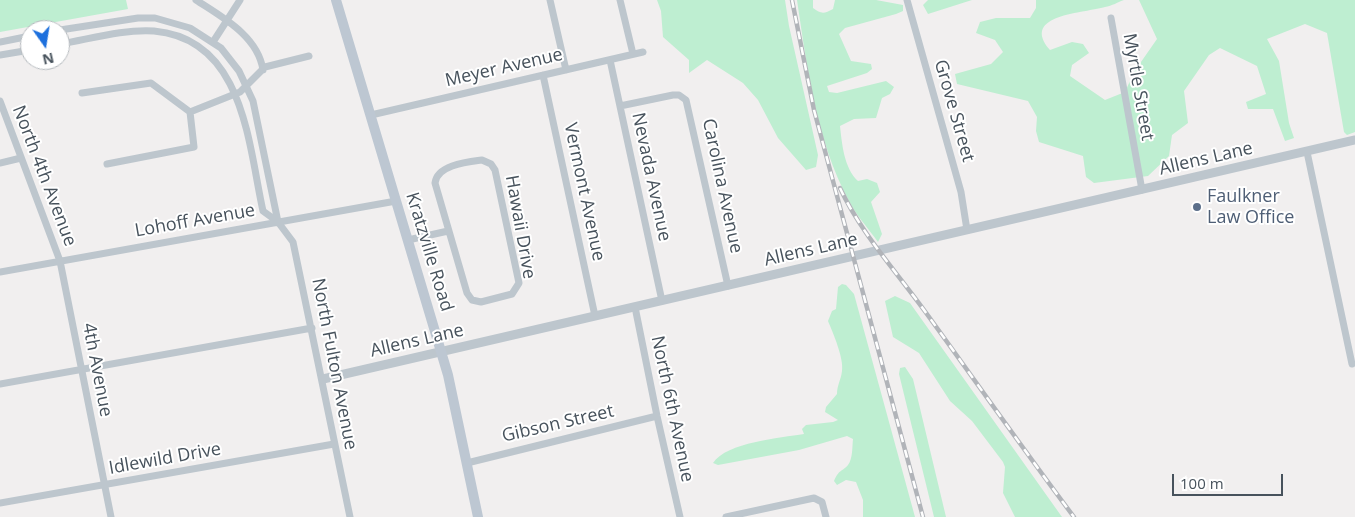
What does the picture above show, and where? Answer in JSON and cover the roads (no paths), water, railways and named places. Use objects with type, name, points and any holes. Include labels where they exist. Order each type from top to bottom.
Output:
[{"type":"main road","name":"Kratzville Road","points":[[336,0],[441,352],[478,517]]},
{"type":"street","points":[[196,0],[227,21],[254,46],[263,70]]},
{"type":"street","points":[[213,42],[240,0]]},
{"type":"street","points":[[550,0],[566,70]]},
{"type":"street","points":[[620,0],[633,54]]},
{"type":"street","name":"Grove Street","points":[[907,0],[961,192],[967,230]]},
{"type":"street","points":[[70,28],[138,18],[155,18],[179,23],[213,42],[230,57],[247,85],[253,101],[278,222]]},
{"type":"street","name":"Myrtle Street","points":[[1111,18],[1142,190]]},
{"type":"street","name":"North Fulton Avenue","points":[[70,42],[138,31],[169,34],[196,46],[212,58],[236,94],[262,211],[278,222],[293,242],[323,379],[334,444],[350,517]]},
{"type":"street","points":[[0,42],[20,38]]},
{"type":"street","points":[[0,56],[20,52]]},
{"type":"street","name":"Meyer Avenue","points":[[371,115],[643,52]]},
{"type":"street","points":[[190,112],[236,94],[271,65],[309,56]]},
{"type":"street","name":"Nevada Avenue","points":[[610,60],[662,301]]},
{"type":"street","name":"Vermont Avenue","points":[[543,75],[595,316]]},
{"type":"street","points":[[82,93],[151,83],[190,112],[194,147],[108,164]]},
{"type":"street","name":"Carolina Avenue","points":[[620,106],[673,95],[681,96],[688,102],[728,286]]},
{"type":"street","name":"North 4th Avenue","points":[[0,101],[60,262]]},
{"type":"street","name":"Allens Lane","points":[[323,379],[1355,140]]},
{"type":"street","points":[[1307,152],[1352,364]]},
{"type":"street","points":[[0,163],[21,158]]},
{"type":"street","name":"Hawaii Drive","points":[[477,161],[485,161],[491,164],[495,170],[518,280],[514,292],[481,302],[472,300],[467,293],[448,230],[435,183],[438,173],[448,168],[477,161]]},
{"type":"street","name":"Lohoff Avenue","points":[[0,272],[396,201]]},
{"type":"street","points":[[408,240],[448,230]]},
{"type":"street","name":"4th Avenue","points":[[60,262],[105,485]]},
{"type":"street","name":"North 6th Avenue","points":[[635,307],[656,416],[680,517]]},
{"type":"street","points":[[0,384],[312,328]]},
{"type":"street","name":"Gibson Street","points":[[467,463],[656,416]]},
{"type":"street","name":"Idlewild Drive","points":[[0,503],[334,444]]},
{"type":"street","points":[[105,485],[111,517]]},
{"type":"street","points":[[726,517],[816,498],[822,502],[826,517]]},
{"type":"railway","points":[[792,0],[814,110],[923,517]]},
{"type":"railway","points":[[840,188],[848,205],[868,236],[1074,517]]},
{"type":"place","name":"Faulkner Law Office","points":[[1197,207]]}]
